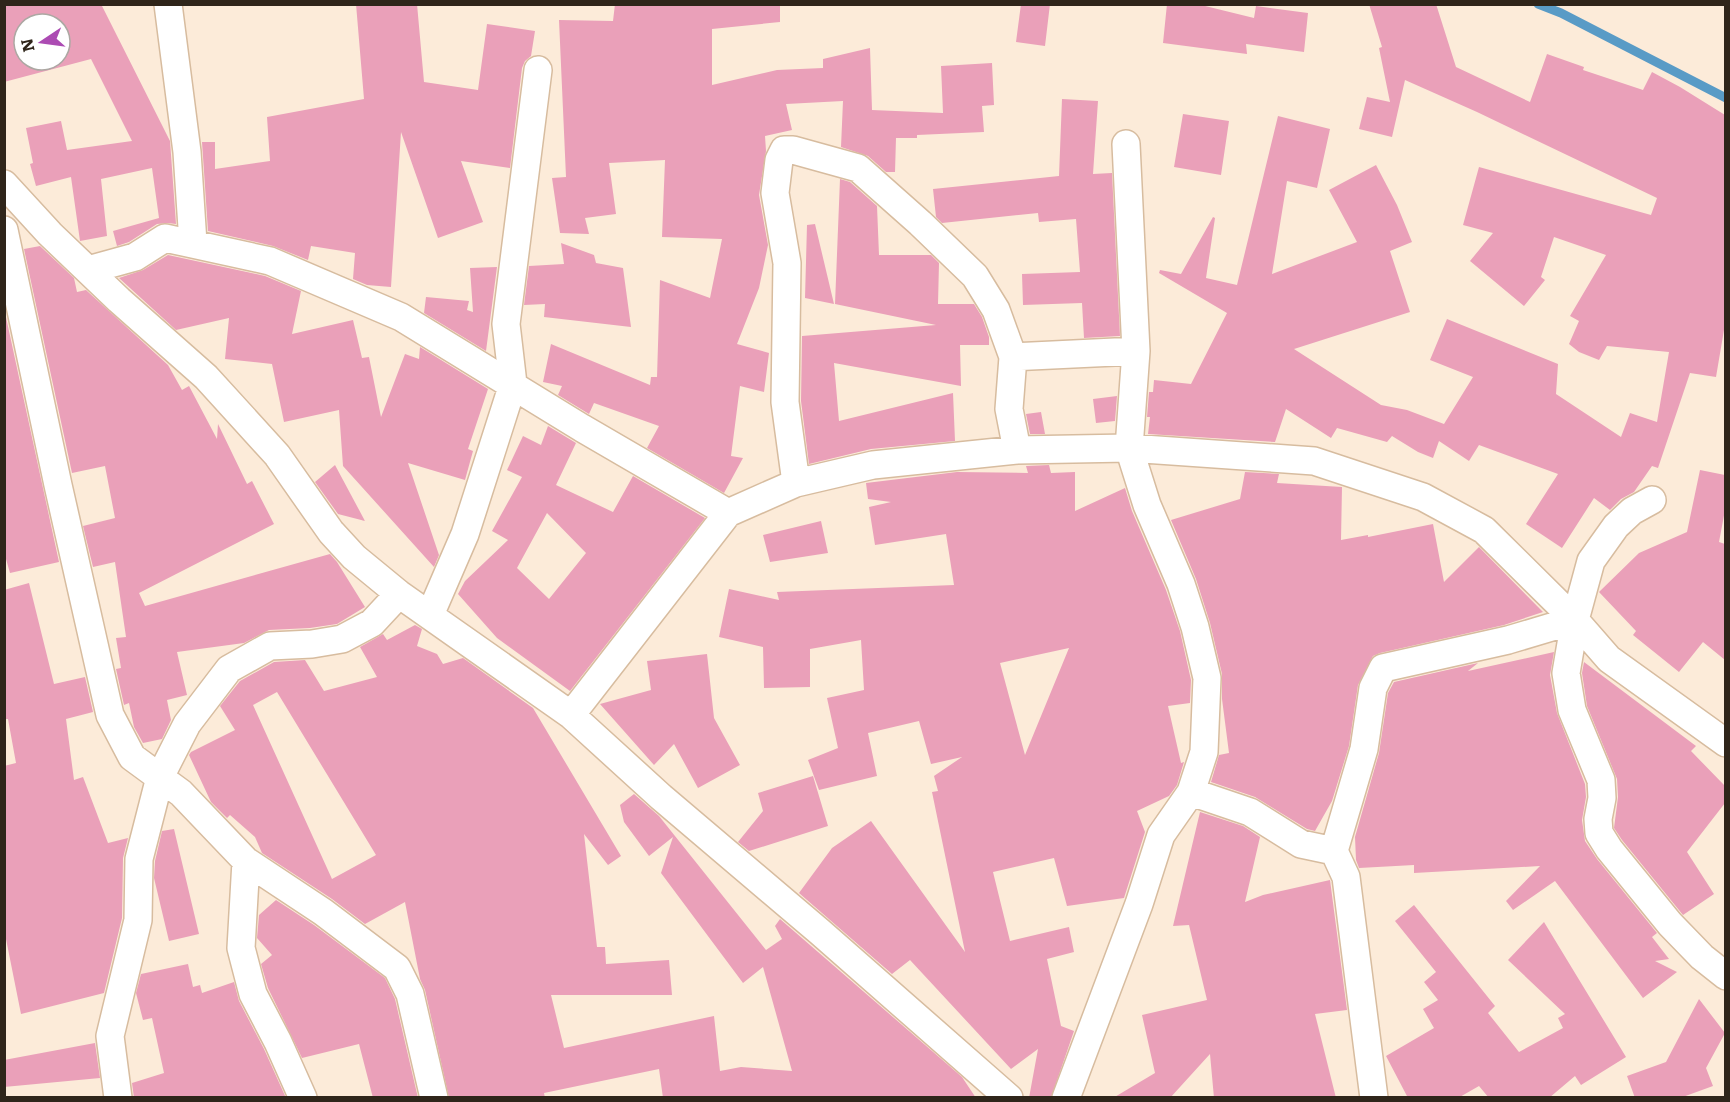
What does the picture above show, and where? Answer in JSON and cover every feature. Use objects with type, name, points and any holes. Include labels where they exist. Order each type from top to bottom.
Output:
[{"type":"street","points":[[168,4],[187,152],[193,243]]},
{"type":"street","points":[[430,615],[465,534],[513,384],[506,324],[538,70]]},
{"type":"street","points":[[1066,1098],[1139,904],[1161,835],[1191,792],[1204,752],[1207,678],[1196,627],[1181,584],[1146,505],[1129,448],[1136,351],[1126,144]]},
{"type":"street","points":[[796,483],[785,402],[787,263],[775,193],[778,159],[784,150],[793,150],[858,168],[975,276],[996,310],[1013,357],[1009,409],[1017,450]]},
{"type":"street","points":[[4,184],[50,234],[206,377],[277,455],[331,532],[354,557],[399,594],[572,715],[661,797],[820,932],[1009,1098]]},
{"type":"street","points":[[4,230],[110,715],[132,757],[182,794],[246,861],[323,912],[397,968],[410,994],[434,1098]]},
{"type":"street","points":[[88,270],[135,257],[165,238],[270,261],[401,317],[591,433],[728,513]]},
{"type":"street","points":[[1013,357],[1136,351]]},
{"type":"street","points":[[572,715],[728,513],[796,483],[873,465],[1017,450],[1129,448],[1314,461],[1423,496],[1484,530],[1575,620],[1609,659],[1719,738],[1725,759]]},
{"type":"street","points":[[1652,500],[1632,511],[1616,526],[1591,561],[1575,620],[1566,673],[1572,710],[1601,780],[1599,833],[1609,849],[1670,924],[1702,957],[1725,976]]},
{"type":"street","points":[[118,1098],[110,1036],[138,920],[139,859],[160,777],[187,724],[229,669],[270,646],[312,644],[342,639],[372,622],[399,594]]},
{"type":"street","points":[[1374,1098],[1346,877],[1334,851],[1364,749],[1372,688],[1383,668],[1508,640],[1575,620]]},
{"type":"street","points":[[1191,792],[1250,812],[1301,844],[1334,851]]},
{"type":"street","points":[[246,861],[241,948],[253,994],[279,1041],[303,1098]]},
{"type":"building","points":[[4,4],[101,4],[170,141],[176,224],[157,224],[129,242],[117,246],[113,231],[159,218],[152,168],[101,179],[107,236],[80,241],[71,177],[36,186],[30,164],[33,163],[26,128],[61,121],[67,150],[132,141],[91,59],[72,64],[72,12],[12,12],[12,72],[42,72],[4,82]]},
{"type":"building","points":[[356,4],[417,4],[424,82],[478,90],[487,24],[535,31],[531,56],[522,68],[510,168],[461,161],[483,222],[438,238],[401,132],[391,287],[367,285],[353,279],[355,253],[311,246],[308,260],[273,246],[208,231],[202,142],[215,142],[215,169],[270,161],[267,117],[364,99]]},
{"type":"building","points":[[615,4],[780,4],[780,22],[712,29],[712,85],[777,70],[823,68],[823,59],[870,48],[872,110],[943,113],[941,66],[992,63],[994,105],[982,106],[984,132],[896,138],[895,172],[886,172],[868,156],[841,147],[843,101],[786,104],[792,130],[765,136],[766,151],[759,195],[768,245],[759,288],[737,344],[769,353],[764,392],[740,386],[731,456],[743,458],[724,493],[647,448],[659,426],[594,403],[589,414],[558,395],[562,386],[543,382],[551,344],[650,385],[651,377],[657,377],[660,280],[710,298],[722,239],[662,237],[665,160],[609,163],[616,214],[585,218],[589,234],[560,233],[552,178],[566,177],[559,20],[613,21]]},
{"type":"building","points":[[1021,4],[1050,4],[1045,46],[1016,42]]},
{"type":"building","points":[[1167,4],[1197,4],[1254,18],[1256,6],[1308,13],[1304,52],[1246,44],[1247,54],[1163,43]]},
{"type":"building","points":[[1369,4],[1436,4],[1456,67],[1530,102],[1547,54],[1584,67],[1583,70],[1643,90],[1652,72],[1725,115],[1725,324],[1716,377],[1690,373],[1658,468],[1652,466],[1634,492],[1621,499],[1610,510],[1594,498],[1562,548],[1526,524],[1558,474],[1479,445],[1469,461],[1439,441],[1433,458],[1418,452],[1392,436],[1387,442],[1337,428],[1331,438],[1286,409],[1275,442],[1148,434],[1149,392],[1153,392],[1154,380],[1191,384],[1227,313],[1159,273],[1160,270],[1181,274],[1213,217],[1215,218],[1206,278],[1237,285],[1278,116],[1330,129],[1317,188],[1287,181],[1272,274],[1357,242],[1329,190],[1376,165],[1397,205],[1412,242],[1390,251],[1410,312],[1294,349],[1381,405],[1407,410],[1444,424],[1473,377],[1430,360],[1447,319],[1558,364],[1556,394],[1621,437],[1630,413],[1657,422],[1669,352],[1607,346],[1599,360],[1579,352],[1569,344],[1579,321],[1570,316],[1606,255],[1554,237],[1541,277],[1545,280],[1524,306],[1470,261],[1493,233],[1463,225],[1479,167],[1651,215],[1657,198],[1405,80],[1392,137],[1359,129],[1367,97],[1390,102],[1379,48],[1382,47]]},
{"type":"building","points":[[1062,99],[1098,101],[1093,174],[1112,173],[1120,336],[1084,338],[1082,303],[1023,305],[1022,274],[1080,272],[1076,219],[1039,222],[1038,213],[942,223],[936,217],[933,189],[1059,176]]},
{"type":"building","points":[[1183,114],[1229,121],[1221,175],[1174,167]]},
{"type":"building","points":[[840,179],[850,182],[877,206],[879,255],[931,255],[939,263],[938,304],[974,304],[982,317],[989,337],[989,345],[960,345],[961,386],[834,363],[839,421],[953,393],[955,441],[871,449],[809,464],[801,401],[802,336],[936,325],[835,304]]},
{"type":"building","points":[[815,224],[834,304],[805,298],[807,225]]},
{"type":"building","points":[[561,243],[594,255],[596,263],[623,268],[631,327],[544,317],[545,304],[524,305],[529,266],[564,264]]},
{"type":"building","points":[[40,246],[74,278],[77,292],[86,290],[168,365],[182,390],[189,386],[217,439],[218,424],[247,484],[252,481],[274,524],[139,593],[145,606],[330,554],[365,607],[337,624],[269,630],[244,643],[177,652],[187,695],[167,700],[171,720],[162,739],[143,743],[134,727],[129,703],[124,705],[116,669],[121,668],[116,638],[126,637],[115,562],[93,567],[83,526],[115,518],[105,466],[72,473],[24,249]]},
{"type":"building","points":[[168,255],[265,276],[301,291],[292,334],[353,320],[362,358],[369,357],[381,417],[405,354],[419,359],[420,347],[488,389],[468,449],[473,451],[465,480],[408,463],[439,555],[434,567],[343,466],[339,410],[284,422],[272,364],[225,359],[229,318],[176,330],[119,278],[143,270]]},
{"type":"building","points":[[497,267],[486,351],[424,313],[426,297],[469,301],[467,310],[473,312],[470,268]]},
{"type":"building","points":[[4,308],[59,562],[10,573],[4,552]]},
{"type":"building","points":[[1117,396],[1115,421],[1096,423],[1093,399]]},
{"type":"building","points":[[1041,412],[1045,434],[1030,434],[1026,414]]},
{"type":"building","points":[[548,426],[576,443],[556,485],[613,512],[633,476],[705,518],[570,691],[497,638],[458,594],[465,581],[508,540],[492,531],[522,477],[507,470],[523,436],[541,445]],"holes":[[[547,513],[586,553],[549,599],[517,568]]]},
{"type":"building","points":[[335,465],[365,521],[338,514],[315,482]]},
{"type":"building","points":[[1049,465],[1051,473],[1075,472],[1075,511],[1125,488],[1132,511],[1166,590],[1180,631],[1191,680],[1190,703],[1168,706],[1181,763],[1184,762],[1177,785],[1169,796],[1137,811],[1145,832],[1124,898],[1067,906],[1054,858],[993,872],[1010,941],[1069,927],[1074,952],[1047,959],[1061,1026],[1074,1031],[1051,1098],[1029,1098],[1038,1049],[1011,1069],[910,960],[892,974],[799,893],[832,848],[871,821],[965,952],[932,792],[938,791],[934,776],[962,757],[931,764],[919,721],[868,733],[877,776],[819,790],[808,760],[838,748],[827,698],[864,690],[861,640],[810,649],[810,687],[764,688],[763,647],[719,637],[729,589],[779,600],[777,592],[954,585],[946,534],[875,545],[869,507],[891,502],[868,499],[866,483],[957,472],[1028,473],[1026,466]],"holes":[[[1069,648],[1025,755],[1000,663]]]},
{"type":"building","points":[[1700,470],[1725,475],[1725,510],[1719,542],[1725,544],[1725,660],[1703,642],[1679,672],[1633,635],[1636,631],[1599,592],[1639,553],[1687,532]]},
{"type":"building","points":[[1245,472],[1279,474],[1277,483],[1342,487],[1341,540],[1433,524],[1444,582],[1479,547],[1543,612],[1504,625],[1373,656],[1358,685],[1349,746],[1332,801],[1315,831],[1307,829],[1255,797],[1211,782],[1219,755],[1229,753],[1222,699],[1222,674],[1210,623],[1196,579],[1171,520],[1240,499]]},
{"type":"building","points":[[821,521],[828,553],[770,562],[763,535]]},
{"type":"building","points":[[29,583],[54,684],[85,677],[93,712],[66,719],[74,780],[83,777],[108,843],[128,838],[123,858],[122,918],[104,993],[21,1014],[4,929],[4,766],[16,763],[8,719],[4,719],[4,590]]},
{"type":"building","points":[[415,625],[422,629],[417,646],[437,654],[443,664],[463,658],[533,708],[621,856],[608,865],[584,834],[597,947],[605,947],[606,964],[669,960],[672,995],[551,995],[564,1048],[714,1016],[720,1071],[741,1067],[792,1071],[763,967],[743,983],[661,873],[673,837],[649,856],[624,822],[620,805],[634,794],[659,816],[766,950],[782,939],[775,926],[780,919],[962,1077],[976,1098],[663,1098],[659,1069],[544,1093],[545,1098],[449,1098],[425,990],[420,979],[405,902],[365,924],[332,899],[262,853],[255,837],[230,815],[227,818],[211,802],[189,755],[235,730],[220,706],[240,681],[274,662],[305,660],[324,691],[377,677],[360,647],[383,634],[387,640]],"holes":[[[277,692],[376,855],[332,879],[253,705]]]},
{"type":"building","points":[[1554,652],[1550,675],[1557,713],[1585,784],[1586,797],[1582,820],[1585,841],[1657,933],[1652,937],[1669,959],[1655,961],[1677,972],[1643,998],[1555,881],[1513,910],[1506,901],[1540,866],[1414,873],[1414,865],[1359,868],[1356,860],[1355,837],[1379,753],[1388,693],[1394,682],[1478,663],[1468,671]]},
{"type":"building","points":[[707,654],[714,718],[740,765],[698,788],[674,744],[654,765],[600,704],[651,690],[647,661]]},
{"type":"building","points":[[1584,662],[1696,746],[1691,751],[1725,786],[1725,803],[1687,852],[1714,894],[1683,915],[1614,828],[1618,797],[1617,779],[1587,706],[1582,673]]},
{"type":"building","points":[[813,776],[828,826],[749,851],[738,842],[763,811],[758,793]]},
{"type":"building","points":[[1200,812],[1243,826],[1260,837],[1245,902],[1263,895],[1330,880],[1347,1010],[1315,1014],[1336,1098],[1214,1098],[1210,1054],[1170,1098],[1113,1098],[1155,1073],[1142,1015],[1207,1000],[1189,925],[1173,926]]},
{"type":"building","points":[[174,829],[199,934],[169,941],[154,878],[155,861],[162,831]]},
{"type":"building","points":[[276,900],[385,978],[395,999],[418,1098],[373,1098],[359,1044],[302,1058],[268,988],[261,964],[272,955],[257,938],[259,915]]},
{"type":"building","points":[[1414,905],[1495,1006],[1488,1013],[1519,1052],[1563,1028],[1558,1018],[1565,1014],[1508,960],[1544,922],[1626,1057],[1581,1085],[1575,1076],[1549,1098],[1489,1098],[1479,1086],[1458,1098],[1408,1098],[1386,1056],[1434,1028],[1423,1009],[1438,1000],[1424,982],[1436,972],[1395,921]]},
{"type":"building","points":[[188,964],[193,987],[200,985],[202,993],[234,982],[239,1001],[286,1098],[134,1098],[132,1083],[164,1073],[152,1018],[143,1020],[136,993],[141,974]]},
{"type":"building","points":[[1699,999],[1725,1033],[1706,1068],[1713,1086],[1680,1098],[1635,1098],[1627,1076],[1666,1062]]},
{"type":"building","points":[[95,1043],[100,1078],[4,1087],[4,1060]]},
{"type":"waterway","points":[[1538,4],[1561,13],[1726,98]]}]
